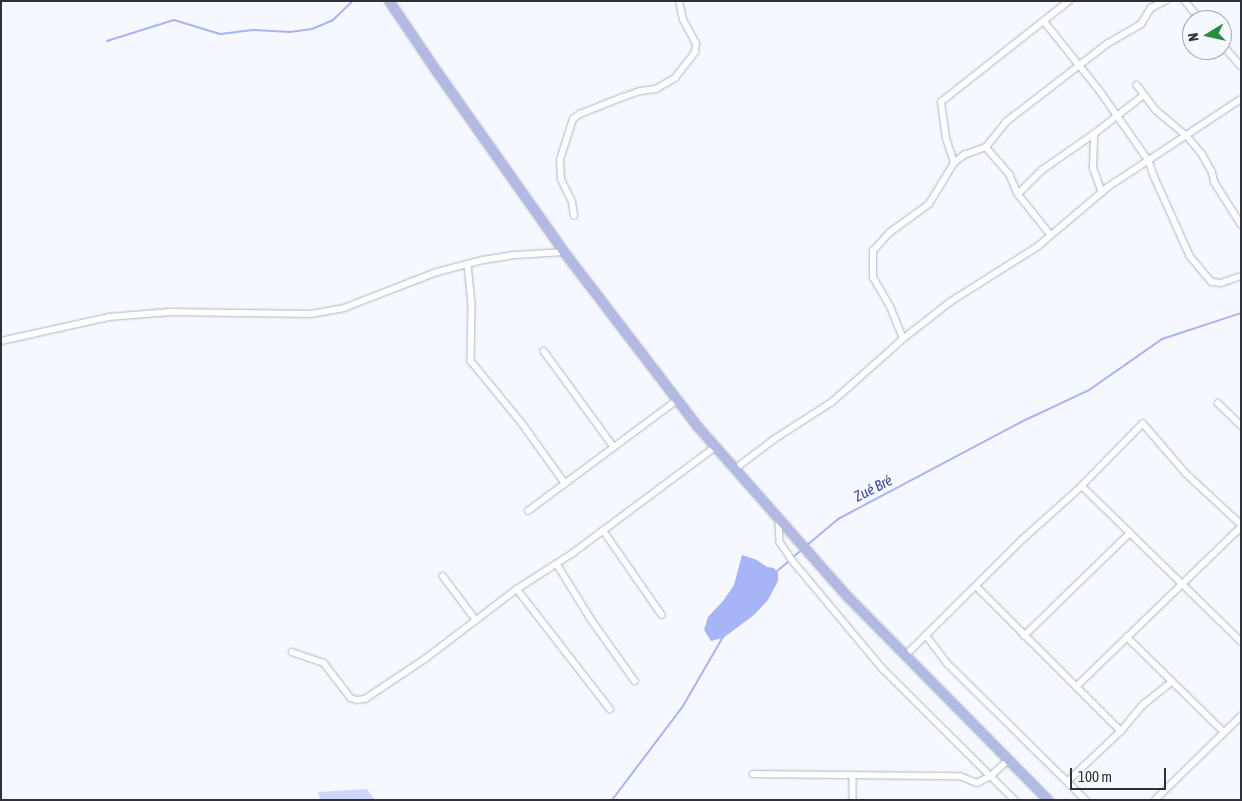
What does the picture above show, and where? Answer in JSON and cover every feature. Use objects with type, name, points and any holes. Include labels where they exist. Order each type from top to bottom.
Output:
[{"type":"main road","points":[[389,1],[436,72],[564,252],[676,400],[779,522],[905,656],[1048,800]]},
{"type":"street","points":[[574,216],[572,202],[561,179],[560,160],[573,119],[580,114],[623,97],[640,91],[656,89],[675,78],[695,52],[696,44],[683,20],[679,1]]},
{"type":"street","points":[[954,163],[946,138],[941,102],[1069,1]]},
{"type":"street","points":[[903,339],[890,307],[873,278],[873,251],[889,233],[929,204],[954,163],[964,155],[986,147],[1006,122],[1107,44],[1141,24],[1151,8],[1165,1]]},
{"type":"street","points":[[1044,21],[1117,115],[1149,161],[1190,256],[1212,282],[1221,283],[1241,276]]},
{"type":"street","points":[[1232,56],[1241,66]]},
{"type":"street","points":[[1137,85],[1156,110],[1187,136],[1202,154],[1212,171],[1215,183],[1238,214],[1241,224]]},
{"type":"street","points":[[1018,194],[1042,170],[1094,134],[1144,95]]},
{"type":"street","points":[[735,469],[773,440],[832,402],[903,339],[950,302],[1037,247],[1050,234],[1102,193],[1241,99]]},
{"type":"street","points":[[1094,134],[1093,168],[1102,193]]},
{"type":"street","points":[[986,147],[1010,175],[1018,194],[1050,234]]},
{"type":"street","points":[[1,341],[52,328],[118,316],[170,312],[311,314],[344,308],[438,272],[468,264],[516,255],[564,252]]},
{"type":"street","points":[[468,264],[472,305],[471,361],[522,423],[566,483]]},
{"type":"street","points":[[544,351],[614,447]]},
{"type":"street","points":[[528,511],[676,400]]},
{"type":"street","points":[[1218,403],[1241,425]]},
{"type":"street","points":[[905,656],[977,587],[1024,538],[1082,486],[1143,424],[1186,474],[1241,526],[1076,687]]},
{"type":"street","points":[[292,652],[324,663],[350,698],[357,700],[366,698],[425,659],[517,589],[557,564],[715,447]]},
{"type":"street","points":[[1082,486],[1241,641]]},
{"type":"street","points":[[779,522],[780,542],[804,574],[884,669],[1015,800]]},
{"type":"street","points":[[604,530],[662,615]]},
{"type":"street","points":[[1024,636],[1130,533]]},
{"type":"street","points":[[557,564],[591,620],[635,681]]},
{"type":"street","points":[[443,576],[476,620]]},
{"type":"street","points":[[977,587],[1120,731]]},
{"type":"street","points":[[517,589],[610,709]]},
{"type":"street","points":[[926,635],[948,664],[1068,780],[1086,800]]},
{"type":"street","points":[[1127,638],[1224,732]]},
{"type":"street","points":[[1068,780],[1120,731],[1143,705],[1171,682]]},
{"type":"street","points":[[1155,800],[1241,716]]},
{"type":"street","points":[[753,774],[960,776],[977,783],[991,776],[1008,760]]},
{"type":"street","points":[[853,775],[854,800]]},
{"type":"shaded area","points":[[367,789],[375,800],[320,800],[318,792]]},
{"type":"water","points":[[742,555],[757,560],[767,567],[774,568],[778,573],[778,581],[768,600],[754,615],[723,638],[711,641],[704,630],[708,617],[723,601],[734,585]]},
{"type":"waterway","points":[[107,41],[174,20],[220,34],[253,30],[290,32],[312,29],[333,20],[353,1]]},
{"type":"waterway","name":"Zué Bré","points":[[806,546],[838,519],[1021,422],[1089,390],[1162,339],[1241,313]]},
{"type":"waterway","name":"Zué Bré","points":[[793,557],[803,549]]},
{"type":"waterway","name":"Zué Bré","points":[[776,572],[789,561]]},
{"type":"waterway","name":"Zué Bré","points":[[612,800],[683,706],[723,637]]}]
